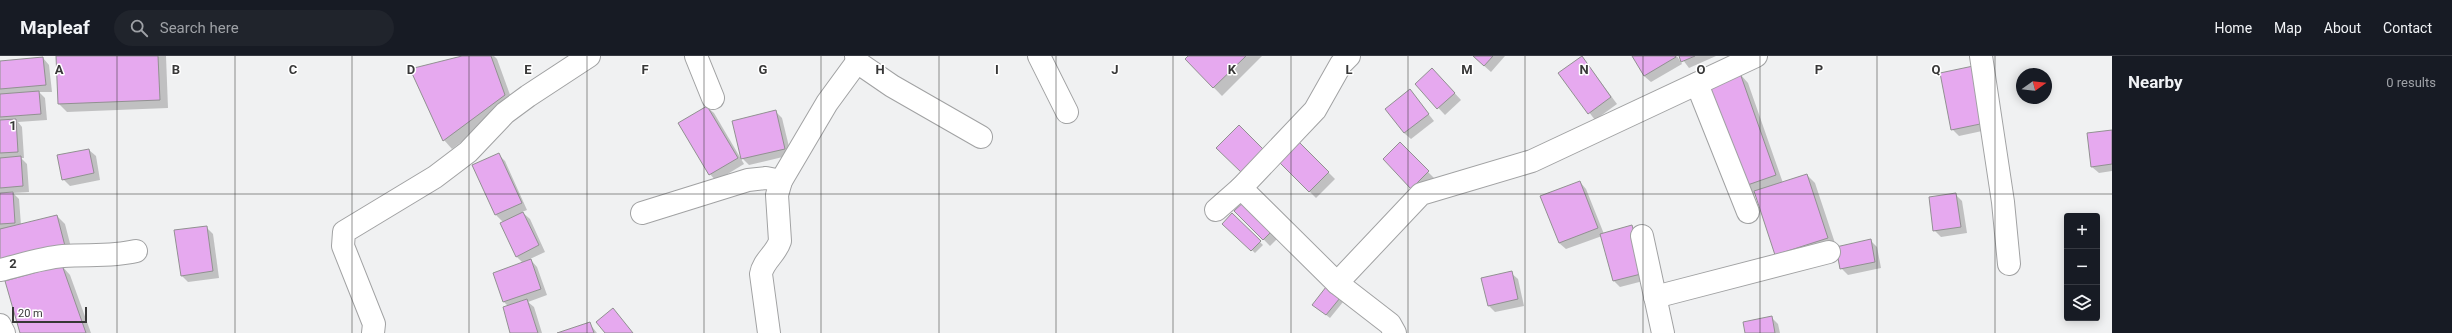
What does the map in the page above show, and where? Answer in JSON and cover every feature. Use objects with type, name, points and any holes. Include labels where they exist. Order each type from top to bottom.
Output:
[{"type":"street","points":[[373,333],[374,324],[342,246],[344,232],[435,177],[468,152],[505,113],[589,56]]},
{"type":"street","points":[[696,56],[713,98]]},
{"type":"street","points":[[1040,56],[1067,112]]},
{"type":"street","points":[[1337,282],[1421,194],[1532,161],[1697,84],[1729,62],[1756,56]]},
{"type":"street","points":[[1981,56],[2004,202],[2009,264]]},
{"type":"street","points":[[769,333],[761,274],[762,268],[778,247],[780,241],[777,195],[781,181],[827,103],[856,59],[892,86],[981,137]]},
{"type":"street","points":[[1216,210],[1241,188],[1315,110],[1341,59]]},
{"type":"street","points":[[1697,84],[1748,212]]},
{"type":"street","points":[[642,214],[748,180],[766,178],[781,181]]},
{"type":"street","points":[[1241,188],[1337,282],[1390,324],[1395,333]]},
{"type":"street","points":[[1642,236],[1663,333]]},
{"type":"street","points":[[0,270],[38,260],[64,256],[103,256],[136,251]]},
{"type":"street","points":[[1655,297],[1829,252]]},
{"type":"street","points":[[0,325],[4,333]]},
{"type":"building","points":[[56,56],[158,56],[160,100],[58,104]]},
{"type":"building","points":[[462,56],[491,56],[505,95],[443,141],[410,69]]},
{"type":"building","points":[[1188,56],[1246,56],[1213,88],[1185,59]]},
{"type":"building","points":[[1473,56],[1493,56],[1484,66]]},
{"type":"building","points":[[1582,56],[1611,97],[1588,114],[1558,73]]},
{"type":"building","points":[[1632,56],[1675,56],[1676,57],[1644,76]]},
{"type":"building","points":[[1679,56],[1695,56],[1681,62]]},
{"type":"building","points":[[43,57],[46,85],[0,89],[0,61]]},
{"type":"building","points":[[1978,65],[1990,122],[1951,130],[1940,73]]},
{"type":"building","points":[[1432,68],[1455,93],[1437,109],[1415,84]]},
{"type":"building","points":[[1740,73],[1776,175],[1739,188],[1702,86]]},
{"type":"building","points":[[1410,89],[1429,114],[1404,133],[1385,109]]},
{"type":"building","points":[[39,91],[41,114],[0,117],[0,94]]},
{"type":"building","points":[[707,106],[738,158],[709,175],[678,123]]},
{"type":"building","points":[[776,110],[785,149],[741,159],[732,121]]},
{"type":"building","points":[[16,119],[18,152],[0,153],[0,120]]},
{"type":"building","points":[[1239,125],[1264,150],[1242,173],[1216,148]]},
{"type":"building","points":[[2112,130],[2112,164],[2091,167],[2087,133]]},
{"type":"building","points":[[1297,140],[1329,172],[1309,192],[1277,160]]},
{"type":"building","points":[[1400,142],[1429,171],[1411,189],[1383,159]]},
{"type":"building","points":[[89,149],[94,173],[62,180],[57,155]]},
{"type":"building","points":[[499,153],[522,203],[495,215],[472,165]]},
{"type":"building","points":[[21,156],[23,186],[0,188],[0,158]]},
{"type":"building","points":[[1807,174],[1828,238],[1775,255],[1754,191]]},
{"type":"building","points":[[1580,181],[1598,228],[1559,243],[1540,196]]},
{"type":"building","points":[[13,192],[15,223],[0,224],[0,193]]},
{"type":"building","points":[[1956,193],[1961,227],[1933,231],[1929,197]]},
{"type":"building","points":[[1247,199],[1275,228],[1263,240],[1234,211]]},
{"type":"building","points":[[523,212],[539,245],[516,257],[500,223]]},
{"type":"building","points":[[1232,213],[1261,241],[1251,251],[1222,224]]},
{"type":"building","points":[[57,215],[65,246],[0,263],[0,229]]},
{"type":"building","points":[[1632,225],[1645,273],[1613,281],[1600,234]]},
{"type":"building","points":[[207,226],[213,271],[181,276],[174,230]]},
{"type":"building","points":[[1871,239],[1875,262],[1840,269],[1836,247]]},
{"type":"building","points":[[531,259],[541,289],[503,302],[493,273]]},
{"type":"building","points":[[62,265],[86,333],[20,333],[5,281]]},
{"type":"building","points":[[1512,271],[1518,299],[1488,306],[1481,278]]},
{"type":"building","points":[[1326,287],[1340,298],[1326,315],[1312,305]]},
{"type":"building","points":[[527,299],[538,333],[510,333],[503,307]]},
{"type":"building","points":[[613,308],[633,333],[605,333],[596,322]]},
{"type":"building","points":[[1772,316],[1775,333],[1745,333],[1743,322]]},
{"type":"building","points":[[590,322],[594,333],[557,333]]}]
